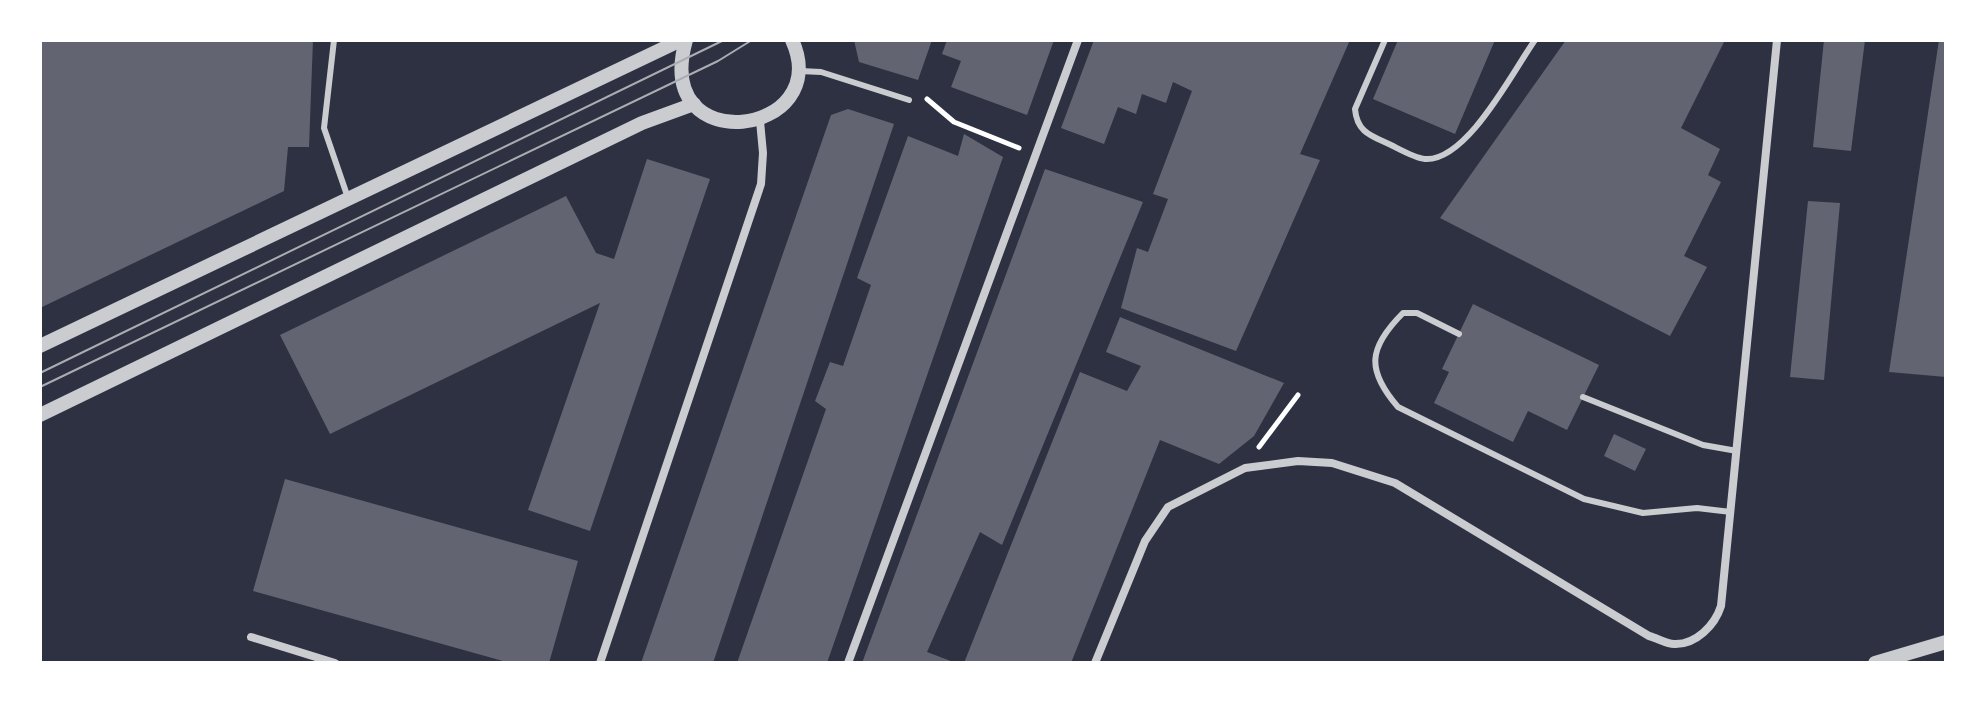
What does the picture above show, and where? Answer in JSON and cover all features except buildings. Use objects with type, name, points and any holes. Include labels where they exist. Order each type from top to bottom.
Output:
[{"type":"street","points":[[40,346],[684,40]]},
{"type":"street","points":[[684,40],[680,70],[694,104],[717,121],[746,124],[760,121],[776,111],[788,98],[797,71],[795,41]]},
{"type":"street","points":[[848,663],[1078,40]]},
{"type":"street","points":[[1095,663],[1145,541],[1168,507],[1245,468],[1262,463],[1332,463],[1395,483],[1649,636],[1674,644],[1695,638],[1717,622],[1731,512],[1777,40]]},
{"type":"street","points":[[40,415],[629,129],[694,104]]},
{"type":"street","points":[[600,663],[761,184],[763,153],[760,121]]},
{"type":"street","points":[[251,637],[335,663]]},
{"type":"street","points":[[1875,663],[1946,642]]},
{"type":"lane","points":[[334,40],[324,128],[348,198]]},
{"type":"lane","points":[[1385,40],[1355,109],[1356,120],[1361,131],[1424,159],[1453,151],[1471,134],[1535,40]]},
{"type":"lane","points":[[797,71],[821,72],[909,100]]},
{"type":"lane","points":[[1459,334],[1417,313],[1403,313],[1390,326],[1377,347],[1373,370],[1382,388],[1398,407],[1584,499],[1643,513],[1697,508],[1731,512]]},
{"type":"lane","points":[[1583,397],[1703,445],[1737,451]]},
{"type":"path","points":[[909,100],[927,99],[954,122],[1035,155]]},
{"type":"path","points":[[1245,468],[1298,395]]},
{"type":"tram line","points":[[40,373],[724,40]]},
{"type":"tram line","points":[[40,387],[718,61],[752,40]]}]
